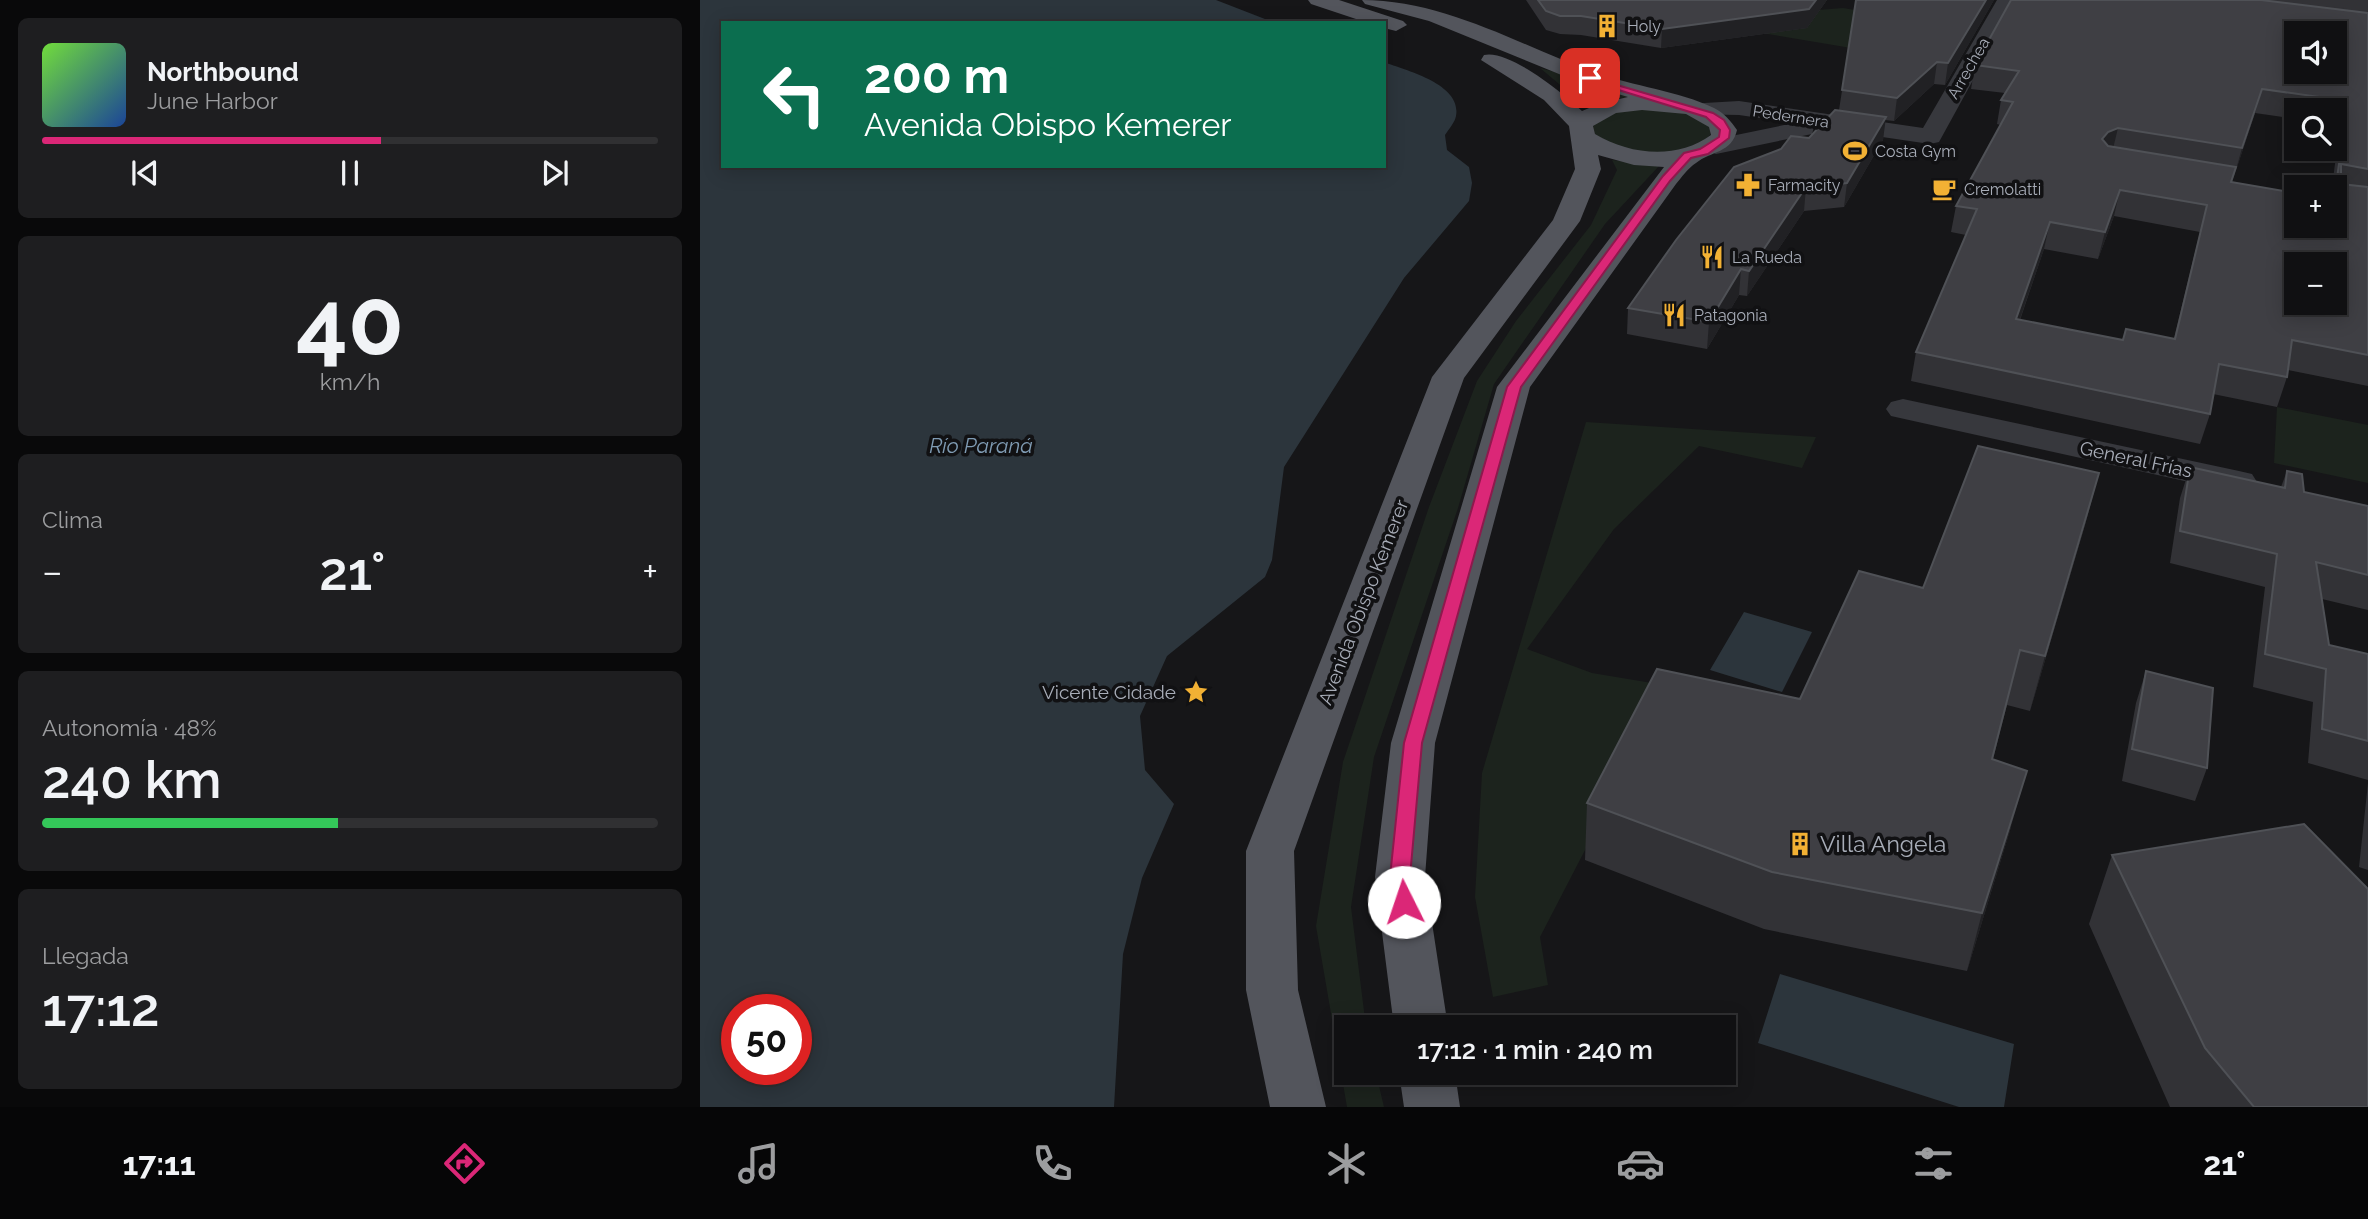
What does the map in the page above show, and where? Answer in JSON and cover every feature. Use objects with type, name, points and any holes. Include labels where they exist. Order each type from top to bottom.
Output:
[{"type":"main road","points":[[1318,0],[1386,21]]},
{"type":"main road","points":[[1372,0],[1436,17],[1590,78],[1690,108],[1720,122],[1725,130],[1723,138],[1667,178],[1514,387],[1413,743],[1400,877],[1419,1015]]},
{"type":"main road","points":[[1386,21],[1499,63],[1552,95],[1594,146],[1613,153],[1663,158],[1702,151]]},
{"type":"main road","points":[[1582,130],[1589,116],[1621,105],[1690,108]]},
{"type":"main road","name":"Avenida Obispo Kemerer","points":[[1298,1107],[1272,990],[1269,851],[1448,377],[1566,221],[1588,169],[1582,130]]},
{"type":"main road","points":[[1429,1085],[1432,1107]]},
{"type":"street","name":"Arrechea","points":[[1930,136],[2007,0]]},
{"type":"street","name":"Pedernera","points":[[1690,108],[1739,108],[1930,136]]},
{"type":"street","name":"Pedernera","points":[[1702,151],[1782,130],[1844,125]]},
{"type":"street","name":"General Frías","points":[[1903,409],[2272,489]]},
{"type":"shaded area","points":[[1843,8],[1884,15],[1869,51],[1762,33],[1806,11]]},
{"type":"shaded area","points":[[1540,68],[1654,99],[1612,99],[1590,110]]},
{"type":"shaded area","points":[[1645,107],[1695,115],[1711,128],[1710,135],[1702,142],[1680,151],[1642,153],[1619,148],[1595,134],[1593,127],[1604,117]]},
{"type":"shaded area","points":[[1612,160],[1659,166],[1605,224],[1494,384],[1458,508],[1374,757],[1351,907],[1364,1015],[1334,1015],[1334,1031],[1316,926],[1343,762],[1429,507],[1477,381],[1516,321],[1591,225],[1617,170]]},
{"type":"shaded area","points":[[2277,407],[2368,425],[2368,483],[2274,463]]},
{"type":"shaded area","points":[[1586,422],[1816,437],[1802,468],[1699,446],[1614,529],[1527,649],[1592,673],[1670,686],[1540,937],[1548,985],[1493,997],[1475,897],[1482,773]]},
{"type":"shaded area","points":[[1343,1085],[1379,1085],[1384,1107],[1347,1107]]},
{"type":"water","name":"Río Paraná","points":[[700,0],[1216,0],[1270,21],[721,21],[721,168],[1386,168],[1386,63],[1431,80],[1451,95],[1456,105],[1456,116],[1445,135],[1447,150],[1469,167],[1472,183],[1469,201],[1404,278],[1284,467],[1272,560],[1265,577],[1167,656],[1140,716],[1145,770],[1174,804],[1142,878],[1123,954],[1114,1107],[700,1107]]},
{"type":"water","points":[[1744,612],[1812,632],[1782,692],[1710,670]]},
{"type":"water","points":[[1780,974],[2014,1044],[2004,1107],[1959,1107],[1758,1043]]},
{"type":"building","points":[[1538,0],[1816,0],[1809,9],[1662,29],[1581,16],[1560,16],[1546,11]]},
{"type":"building","points":[[1856,0],[1986,0],[1948,63],[1937,62],[1897,98],[1842,90]]},
{"type":"building","points":[[2011,0],[2261,0],[2368,13],[2368,169],[2341,164],[2341,175],[2337,175],[2339,161],[2347,161],[2347,98],[2326,98],[2262,89],[2242,148],[2118,128],[2108,132],[2102,139],[2108,146],[2236,167],[2231,182],[2284,191],[2284,238],[2347,238],[2347,185],[2368,187],[2368,355],[2292,340],[2287,377],[2219,364],[2210,414],[1916,352],[1977,209],[1956,206],[2013,102],[2001,100],[2019,71],[1975,65]],"holes":[[[2120,190],[2207,205],[2175,339],[2126,329],[2123,340],[2016,319],[2050,222],[2105,232]]]},
{"type":"building","points":[[1835,110],[1886,117],[1847,183],[1806,187],[1749,271],[1741,269],[1709,322],[1628,308],[1676,240],[1734,167],[1781,149],[1791,136],[1809,138]]},
{"type":"building","points":[[1978,446],[2099,473],[2045,656],[2020,650],[1992,759],[2027,771],[1982,913],[1772,872],[1587,803],[1657,669],[1800,699],[1859,571],[1923,588]]},
{"type":"building","points":[[2190,467],[2285,488],[2287,471],[2302,474],[2304,492],[2368,506],[2368,575],[2316,562],[2329,645],[2368,654],[2368,741],[2322,729],[2326,669],[2265,654],[2277,554],[2180,531]]},
{"type":"building","points":[[2146,671],[2213,688],[2207,768],[2132,749]]},
{"type":"building","points":[[2304,824],[2368,889],[2368,1107],[2254,1107],[2205,1048],[2112,855]]},
{"type":"place","name":"Holy","points":[[1607,26]]},
{"type":"place","name":"Costa Gym","points":[[1855,151]]},
{"type":"place","name":"Farmacity","points":[[1748,185]]},
{"type":"place","name":"Cremolatti","points":[[1944,189]]},
{"type":"place","name":"La Rueda","points":[[1712,257]]},
{"type":"place","name":"Patagonia","points":[[1674,315]]},
{"type":"place","name":"Vicente Cidade","points":[[1196,692]]},
{"type":"place","name":"Villa Angela","points":[[1800,844]]},
{"type":"route","points":[[1404,902],[1400,877],[1413,743],[1514,387],[1667,178],[1688,156],[1716,146],[1723,138],[1725,130],[1720,122],[1695,109],[1590,78]]}]
